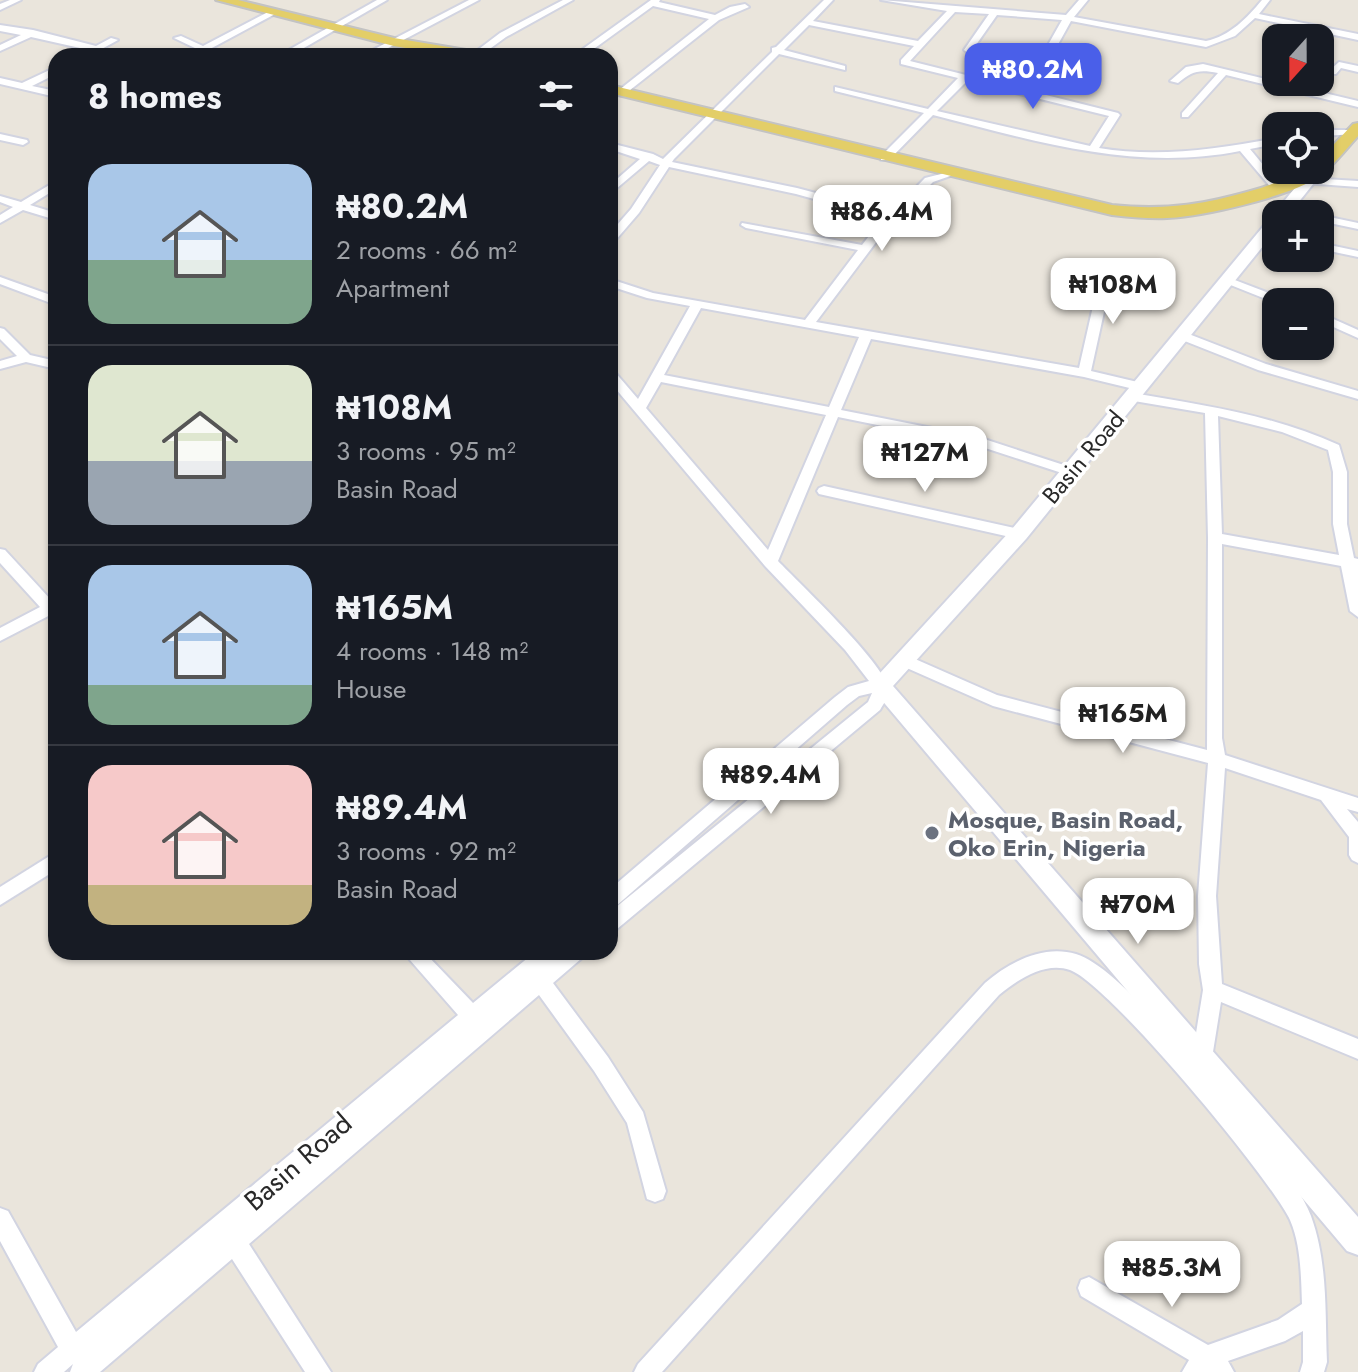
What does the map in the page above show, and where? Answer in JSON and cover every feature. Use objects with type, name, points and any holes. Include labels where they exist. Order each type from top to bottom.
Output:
[{"type":"main road","points":[[222,0],[430,48]]},
{"type":"main road","points":[[618,92],[1085,206],[1139,213],[1179,213],[1287,184]]},
{"type":"main road","name":"Basin Road","points":[[1334,153],[1356,130]]},
{"type":"street","points":[[0,7],[17,0]]},
{"type":"street","points":[[297,48],[383,0]]},
{"type":"street","points":[[382,48],[475,0]]},
{"type":"street","points":[[487,48],[503,35],[569,0]]},
{"type":"street","points":[[809,0],[826,2]]},
{"type":"street","points":[[885,0],[972,11],[1068,18],[1206,44],[1222,40],[1254,15],[1266,0]]},
{"type":"street","points":[[972,11],[980,0]]},
{"type":"street","points":[[1045,59],[1068,18],[1084,0]]},
{"type":"street","points":[[589,48],[654,2],[716,18]]},
{"type":"street","points":[[618,230],[668,164],[670,157],[826,2]]},
{"type":"street","points":[[618,90],[716,18],[745,7]]},
{"type":"street","points":[[953,9],[904,62],[1115,115],[1092,150]]},
{"type":"street","points":[[968,50],[995,12]]},
{"type":"street","points":[[206,48],[273,13]]},
{"type":"street","points":[[1254,15],[1358,37]]},
{"type":"street","points":[[806,22],[918,44]]},
{"type":"street","points":[[0,28],[94,48]]},
{"type":"street","points":[[0,48],[33,33]]},
{"type":"street","points":[[178,38],[202,48]]},
{"type":"street","points":[[100,48],[114,40]]},
{"type":"street","points":[[775,50],[842,68]]},
{"type":"street","points":[[1334,71],[1339,65],[1358,69]]},
{"type":"street","points":[[1175,81],[1193,67],[1358,104]]},
{"type":"street","points":[[1185,115],[1224,72]]},
{"type":"street","points":[[24,86],[48,74]]},
{"type":"street","points":[[885,158],[964,78]]},
{"type":"street","points":[[0,81],[48,92]]},
{"type":"street","points":[[838,89],[1092,150],[1178,155],[1262,144]]},
{"type":"street","points":[[1334,132],[1356,130]]},
{"type":"street","points":[[0,137],[23,142]]},
{"type":"street","points":[[618,148],[668,164],[797,191],[893,217]]},
{"type":"street","points":[[1244,149],[1277,188]]},
{"type":"street","points":[[618,184],[649,156]]},
{"type":"street","points":[[809,323],[888,218],[893,217],[929,180],[949,173]]},
{"type":"street","points":[[1334,178],[1358,184]]},
{"type":"street","name":"Basin Road","points":[[1294,200],[1306,184]]},
{"type":"street","points":[[0,220],[48,190]]},
{"type":"street","points":[[0,199],[48,214]]},
{"type":"street","points":[[1334,221],[1358,226]]},
{"type":"street","points":[[746,225],[863,248]]},
{"type":"street","name":"Basin Road","points":[[618,893],[841,701],[854,691],[880,685],[906,661],[1019,534],[1262,239]]},
{"type":"street","points":[[1334,249],[1358,254]]},
{"type":"street","points":[[1084,373],[1107,271]]},
{"type":"street","points":[[0,280],[48,298]]},
{"type":"street","points":[[1227,280],[1262,294]]},
{"type":"street","points":[[618,285],[651,296],[1084,373],[1138,392],[1278,428],[1334,448],[1340,472],[1340,524],[1352,563],[1358,611]]},
{"type":"street","points":[[640,408],[697,304]]},
{"type":"street","points":[[1334,323],[1358,334]]},
{"type":"street","points":[[0,332],[26,358]]},
{"type":"street","points":[[770,562],[867,333]]},
{"type":"street","points":[[1181,335],[1262,367],[1358,395]]},
{"type":"street","points":[[0,365],[26,358],[48,361]]},
{"type":"street","points":[[656,377],[978,441],[1071,472]]},
{"type":"street","points":[[618,383],[770,562],[851,646],[880,685],[1358,1240]]},
{"type":"street","points":[[1202,1058],[1213,990],[1207,896],[1217,759],[1214,738],[1215,538],[1211,411]]},
{"type":"street","points":[[824,491],[1019,534]]},
{"type":"street","points":[[1215,538],[1352,563]]},
{"type":"street","points":[[0,554],[48,601]]},
{"type":"street","points":[[0,635],[48,609]]},
{"type":"street","points":[[906,661],[993,700],[1217,759],[1358,805]]},
{"type":"street","name":"Basin Road","points":[[618,916],[874,706],[880,696],[880,685]]},
{"type":"street","points":[[841,701],[859,718]]},
{"type":"street","points":[[1326,794],[1357,831],[1358,855]]},
{"type":"street","points":[[0,897],[48,865]]},
{"type":"street","points":[[420,960],[474,1018]]},
{"type":"street","name":"Basin Road","points":[[46,1372],[229,1234],[535,975],[544,960]]},
{"type":"street","name":"Basin Road","points":[[82,1372],[229,1234],[474,1018],[561,960]]},
{"type":"street","points":[[646,1372],[992,989],[1015,972],[1046,960],[1078,962],[1113,990],[1271,1169],[1300,1215],[1315,1282],[1315,1362],[1312,1372]]},
{"type":"street","points":[[535,975],[601,1064],[636,1119],[655,1191]]},
{"type":"street","points":[[1213,990],[1358,1049]]},
{"type":"street","points":[[1321,1195],[1358,1216]]},
{"type":"street","points":[[0,1219],[73,1350]]},
{"type":"street","points":[[229,1234],[319,1372]]},
{"type":"street","points":[[1089,1288],[1208,1367],[1285,1329],[1313,1310]]},
{"type":"place","name":"Mosque, Basin Road, Oko Erin, Nigeria","points":[[932,833]]}]
